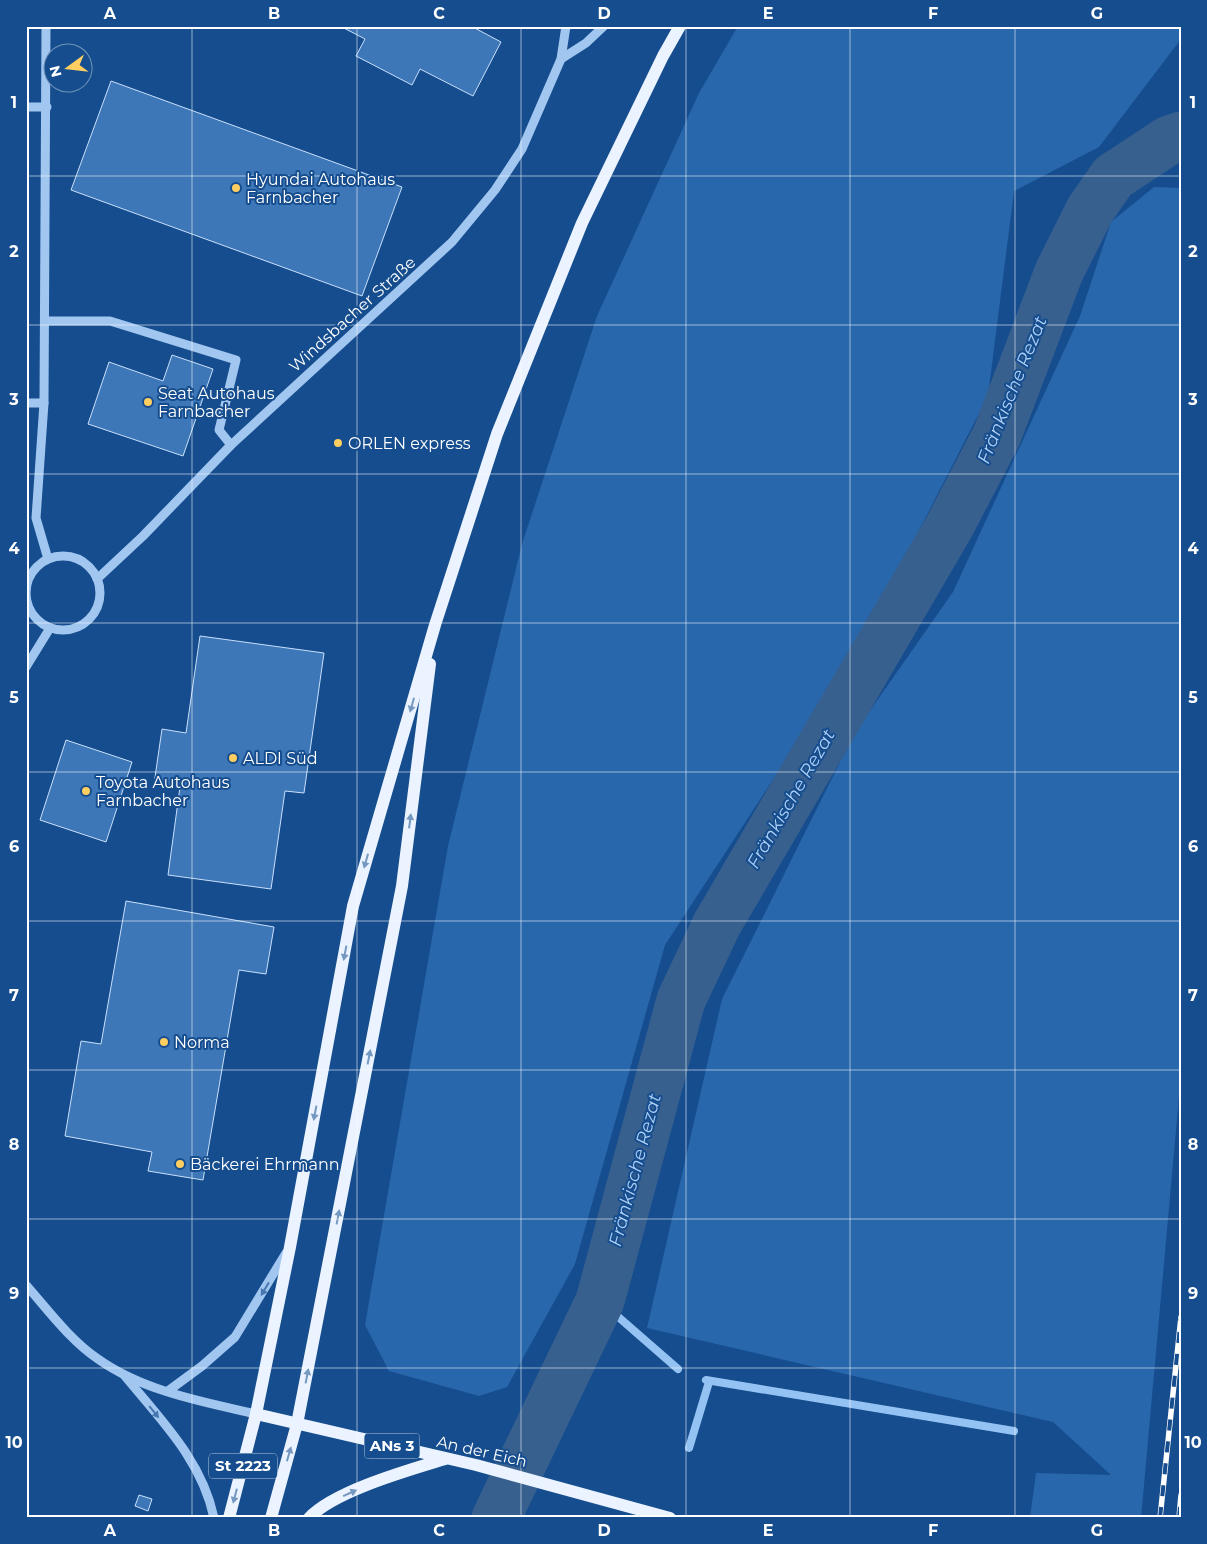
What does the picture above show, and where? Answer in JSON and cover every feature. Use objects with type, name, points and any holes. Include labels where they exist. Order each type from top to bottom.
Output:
[{"type":"main road","name":"St 2223","points":[[229,1518],[256,1414],[290,1247],[354,906],[436,625],[497,434],[582,223],[663,56],[680,26]]},
{"type":"main road","name":"St 2223","points":[[271,1518],[298,1424],[402,886],[436,625]]},
{"type":"main road","name":"An der Eich","points":[[256,1414],[476,1465],[551,1484],[642,1513],[670,1518]]},
{"type":"main road","points":[[309,1518],[330,1502],[389,1476],[445,1459]]},
{"type":"street","points":[[46,26],[44,403],[36,518],[48,559]]},
{"type":"street","name":"Windsbacher Straße","points":[[97,580],[143,536],[231,445],[452,242],[495,190],[522,149],[561,59],[566,26]]},
{"type":"street","points":[[561,59],[586,43],[604,26]]},
{"type":"street","points":[[26,107],[47,107]]},
{"type":"street","points":[[45,321],[110,321],[236,360],[219,430],[231,445]]},
{"type":"street","points":[[26,403],[44,403]]},
{"type":"street","points":[[59,556],[71,557],[91,570],[97,580],[100,592],[98,604],[93,614],[85,623],[74,629],[50,628],[35,617],[26,601],[26,588],[30,576],[38,566],[48,559],[59,556]]},
{"type":"street","points":[[26,667],[50,628]]},
{"type":"street","points":[[168,1391],[202,1366],[235,1337],[290,1247]]},
{"type":"street","points":[[26,1285],[68,1333],[96,1358],[124,1374],[196,1400],[256,1414]]},
{"type":"street","points":[[124,1374],[190,1456],[209,1494],[214,1518]]},
{"type":"shaded area","points":[[738,26],[1181,26],[1181,39],[1099,147],[1014,191],[988,396],[857,651],[665,945],[575,1264],[507,1387],[479,1396],[389,1371],[365,1325],[448,846],[522,544],[597,316],[699,93]]},
{"type":"shaded area","points":[[1154,187],[1181,188],[1181,1075],[1141,1518],[1030,1518],[1036,1473],[1111,1475],[1053,1422],[647,1328],[722,999],[855,732],[953,592],[1080,316],[1111,222]]},
{"type":"building","points":[[340,26],[471,26],[501,42],[473,96],[420,69],[412,85],[356,56],[365,39]]},
{"type":"building","name":"Hyundai Autohaus Farnbacher","points":[[111,81],[402,187],[362,296],[71,190]]},
{"type":"building","name":"Seat Autohaus Farnbacher","points":[[172,355],[213,369],[183,456],[88,424],[109,362],[163,381]]},
{"type":"building","name":"ALDI Süd","points":[[200,636],[324,653],[304,793],[285,791],[271,889],[168,875],[180,787],[154,784],[162,729],[186,733]]},
{"type":"building","name":"Toyota Autohaus Farnbacher","points":[[66,740],[132,762],[106,842],[40,820]]},
{"type":"building","name":"Norma","points":[[126,901],[274,927],[266,974],[239,970],[203,1180],[148,1171],[152,1152],[65,1136],[81,1041],[101,1044]]},
{"type":"building","points":[[139,1495],[152,1499],[148,1511],[135,1506]]},
{"type":"waterway","name":"Fränkische Rezat","points":[[496,1518],[600,1301],[681,1000],[717,924],[949,527],[997,435],[1059,272],[1090,210],[1113,177],[1169,140],[1181,136]]},
{"type":"waterway","points":[[600,1301],[678,1369]]},
{"type":"waterway","points":[[689,1448],[709,1382],[706,1380],[1014,1431]]},
{"type":"railway","points":[[1160,1518],[1181,1317]]},
{"type":"railway","points":[[1179,1518],[1181,1495]]},
{"type":"place","name":"Hyundai Autohaus Farnbacher","points":[[236,188]]},
{"type":"place","name":"Seat Autohaus Farnbacher","points":[[148,402]]},
{"type":"place","name":"ORLEN express","points":[[338,443]]},
{"type":"place","name":"ALDI Süd","points":[[233,758]]},
{"type":"place","name":"Toyota Autohaus Farnbacher","points":[[86,791]]},
{"type":"place","name":"Norma","points":[[164,1042]]},
{"type":"place","name":"Bäckerei Ehrmann","points":[[180,1164]]}]
